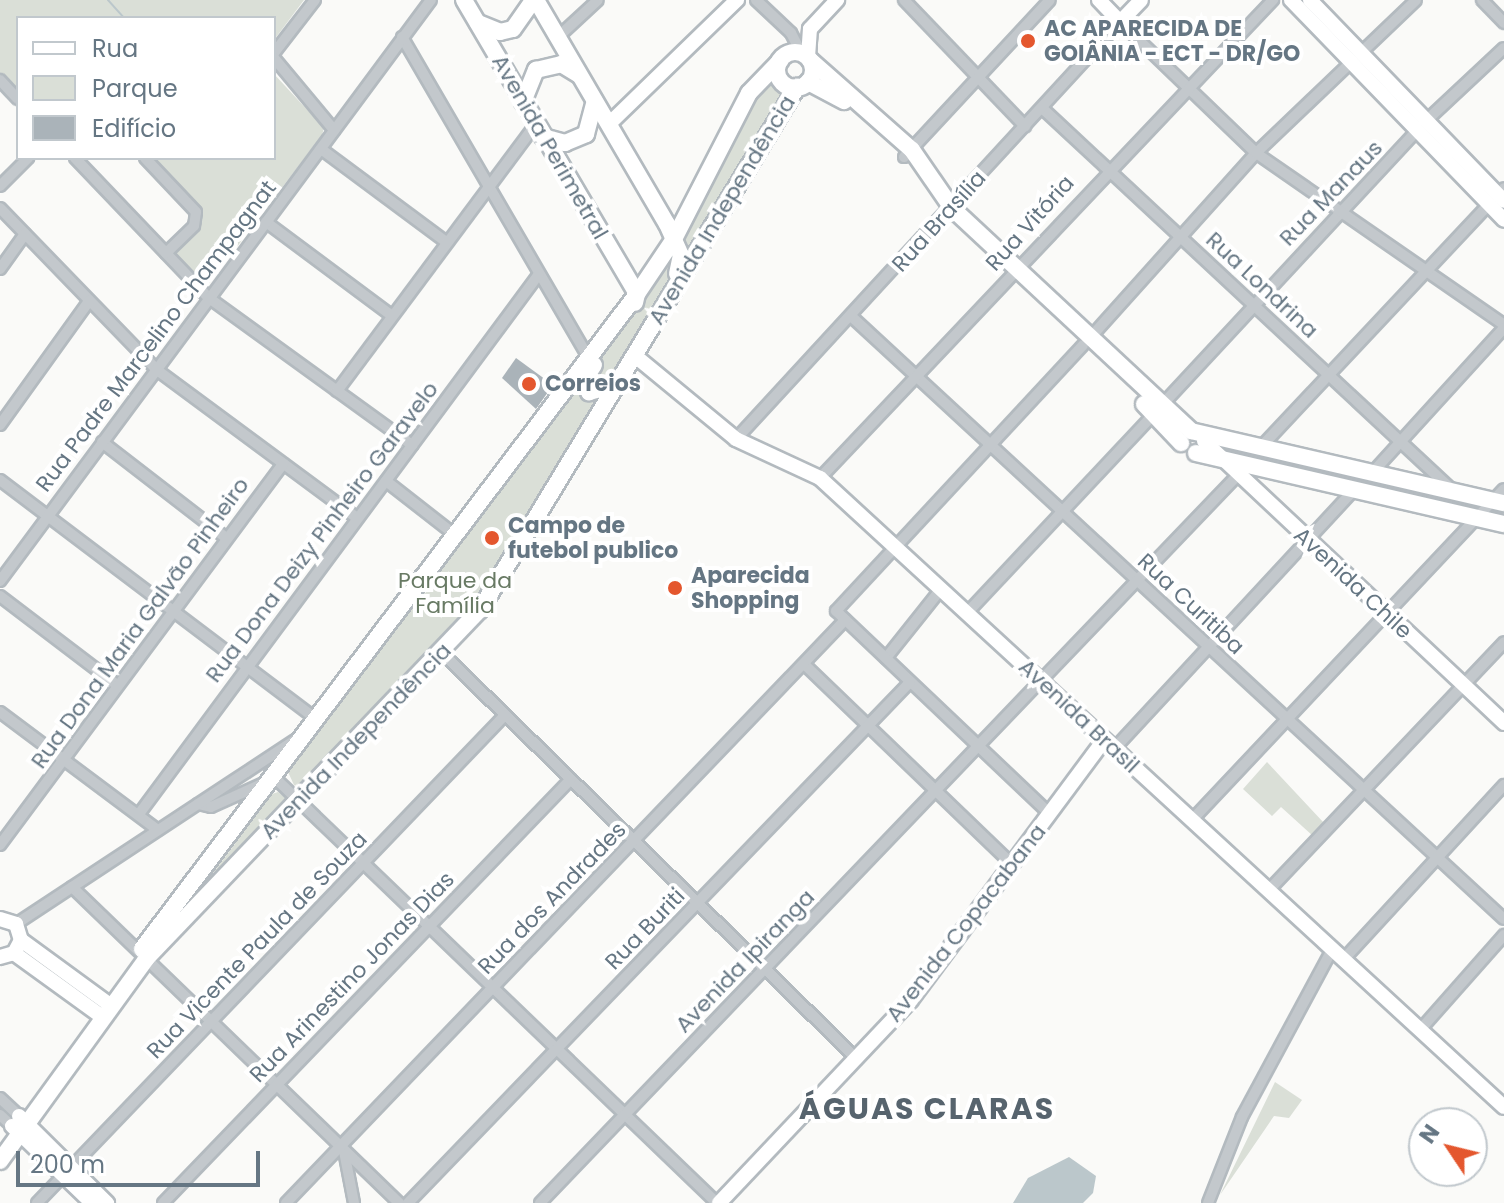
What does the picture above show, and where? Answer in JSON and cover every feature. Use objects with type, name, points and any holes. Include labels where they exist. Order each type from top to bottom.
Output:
[{"type":"main road","name":"Avenida Perimetral","points":[[464,0],[637,294]]},
{"type":"main road","points":[[477,22],[487,30],[513,29],[534,0],[610,123],[682,259],[652,326]]},
{"type":"main road","points":[[806,57],[780,61],[779,78],[836,94],[908,153]]},
{"type":"main road","points":[[802,85],[806,57]]},
{"type":"main road","points":[[806,57],[908,153]]},
{"type":"main road","name":"Avenida Independência","points":[[0,1144],[637,294],[674,239],[749,93],[780,61]]},
{"type":"main road","points":[[523,102],[529,77],[544,66],[561,64],[580,76]]},
{"type":"main road","name":"Avenida Independência","points":[[143,956],[442,653],[507,570],[617,382],[802,85]]},
{"type":"main road","points":[[539,131],[576,140],[593,124],[595,101]]},
{"type":"main road","name":"Avenida Chile","points":[[908,153],[948,211],[1158,410],[1200,445]]},
{"type":"main road","points":[[662,259],[676,263],[677,274]]},
{"type":"main road","points":[[617,382],[597,394],[584,382],[632,312],[637,294]]},
{"type":"main road","points":[[1200,445],[1261,447],[1454,492],[1500,497]]},
{"type":"main road","points":[[1200,445],[1355,489],[1496,523]]},
{"type":"main road","name":"Avenida Independência","points":[[0,1161],[15,1122]]},
{"type":"street","points":[[276,53],[315,0]]},
{"type":"street","name":"Rua Padre Marcelino Champagnat","points":[[0,581],[431,0]]},
{"type":"street","points":[[558,37],[598,0]]},
{"type":"street","points":[[610,123],[737,0]]},
{"type":"street","points":[[756,0],[791,33],[806,57]]},
{"type":"street","points":[[806,57],[810,29],[837,0]]},
{"type":"street","points":[[904,0],[1025,126]]},
{"type":"street","points":[[908,153],[1050,0]]},
{"type":"street","points":[[1099,0],[1184,90],[1256,153],[1338,214],[1504,327],[1372,473]]},
{"type":"street","name":"Rua Brasília","points":[[736,439],[852,317],[1141,0]]},
{"type":"street","name":"Rua Vitória","points":[[820,478],[1108,167],[1273,0]]},
{"type":"street","points":[[1291,0],[1355,57],[1499,197],[1504,220]]},
{"type":"street","points":[[1310,0],[1355,57]]},
{"type":"street","points":[[1050,814],[836,611],[988,443],[1086,342],[1179,235],[1256,153],[1416,0]]},
{"type":"street","points":[[1482,0],[1504,23]]},
{"type":"street","points":[[402,37],[589,358]]},
{"type":"street","name":"Rua Manaus","points":[[967,613],[1338,214],[1423,125],[1504,48]]},
{"type":"street","points":[[276,58],[334,130]]},
{"type":"street","points":[[0,80],[16,97]]},
{"type":"street","name":"Rua Londrina","points":[[1042,108],[1454,492]]},
{"type":"street","points":[[337,391],[489,186],[539,131]]},
{"type":"street","points":[[321,149],[446,242]]},
{"type":"street","points":[[0,186],[26,160]]},
{"type":"street","points":[[77,160],[209,298],[412,445]]},
{"type":"street","points":[[147,160],[196,212],[194,226],[166,253]]},
{"type":"street","points":[[1261,447],[1423,272],[1499,197]]},
{"type":"street","points":[[0,208],[157,370],[357,518]]},
{"type":"street","points":[[266,222],[392,316]]},
{"type":"street","points":[[0,269],[25,234]]},
{"type":"street","name":"Rua Dona Deizy Pinheiro Garavelo","points":[[139,814],[539,274]]},
{"type":"street","points":[[0,425],[89,301]]},
{"type":"street","name":"Rua Curitiba","points":[[852,317],[1504,919]]},
{"type":"street","name":"Avenida Brasil","points":[[634,355],[736,439],[820,478],[1420,1030],[1501,1099]]},
{"type":"street","points":[[102,442],[226,538]]},
{"type":"street","name":"Avenida Chile","points":[[1200,445],[1459,688],[1504,736]]},
{"type":"street","name":"Rua Dona Maria Galvão Pinheiro","points":[[0,845],[283,464]]},
{"type":"street","name":"Avenida Ipiranga","points":[[540,1203],[1234,479]]},
{"type":"street","points":[[0,480],[248,665],[314,725],[72,887],[5,918],[12,950],[103,1008]]},
{"type":"street","points":[[386,481],[455,535]]},
{"type":"street","points":[[1109,744],[1209,647],[1355,489]]},
{"type":"street","points":[[1191,821],[1289,723],[1385,619],[1496,523],[1500,497]]},
{"type":"street","points":[[886,658],[941,589]]},
{"type":"street","points":[[0,596],[117,685]]},
{"type":"street","name":"Rua dos Andrades","points":[[286,1203],[845,620]]},
{"type":"street","points":[[1268,891],[1504,642]]},
{"type":"street","points":[[442,653],[857,1059]]},
{"type":"street","points":[[804,664],[935,794],[1012,864]]},
{"type":"street","name":"Rua Buriti","points":[[408,1203],[910,682]]},
{"type":"street","name":"Avenida Chile","points":[[1459,688],[1504,723]]},
{"type":"street","points":[[0,712],[158,830]]},
{"type":"street","name":"Rua Vicente Paula de Souza","points":[[37,1203],[505,715]]},
{"type":"street","name":"Avenida Copacabana","points":[[718,1203],[911,1000],[1050,814],[1109,744]]},
{"type":"street","points":[[198,804],[211,807],[275,778],[718,1203]]},
{"type":"street","name":"Rua Arinestino Jonas Dias","points":[[163,1203],[571,779]]},
{"type":"street","points":[[1208,1203],[1242,1117],[1338,955],[1438,858],[1504,785]]},
{"type":"street","points":[[72,887],[399,1203]]},
{"type":"street","points":[[1420,1030],[1504,935]]},
{"type":"street","points":[[0,1098],[15,1122],[67,1172],[107,1203]]},
{"type":"street","points":[[342,1148],[354,1203]]},
{"type":"street","points":[[67,1172],[92,1203]]},
{"type":"green space","points":[[0,0],[304,0],[276,37],[276,16],[16,16],[16,95],[0,78]]},
{"type":"green space","points":[[774,75],[786,91],[685,262],[680,240],[751,102]]},
{"type":"green space","points":[[276,76],[324,128],[322,135],[205,289],[172,254],[199,227],[201,210],[152,160],[276,160]]},
{"type":"green space","points":[[666,264],[673,274],[629,356],[599,390],[589,376]]},
{"type":"green space","name":"Parque da Família","points":[[578,382],[586,396],[600,399],[477,608],[300,788],[294,785],[288,772]]},
{"type":"green space","points":[[1267,762],[1324,823],[1313,836],[1281,807],[1272,816],[1243,789]]},
{"type":"green space","points":[[278,792],[289,801],[183,913],[272,794]]},
{"type":"green space","points":[[1275,1082],[1302,1100],[1289,1118],[1274,1116],[1220,1195]]},
{"type":"shaded area","points":[[1069,1157],[1096,1176],[1093,1193],[1083,1203],[1013,1203],[1028,1178]]},
{"type":"building","name":"Correios","points":[[516,358],[553,385],[536,409],[502,378]]},
{"type":"waterway","points":[[108,0],[122,16]]},
{"type":"place","name":"AC APARECIDA DE GOIÂNIA - ECT - DR/GO","points":[[1028,41]]},
{"type":"place","name":"Correios","points":[[529,384]]},
{"type":"place","name":"Campo de futebol publico","points":[[492,538]]},
{"type":"place","name":"Aparecida Shopping","points":[[675,588]]},
{"type":"district","name":"ÁGUAS CLARAS","points":[[927,1109]]}]
